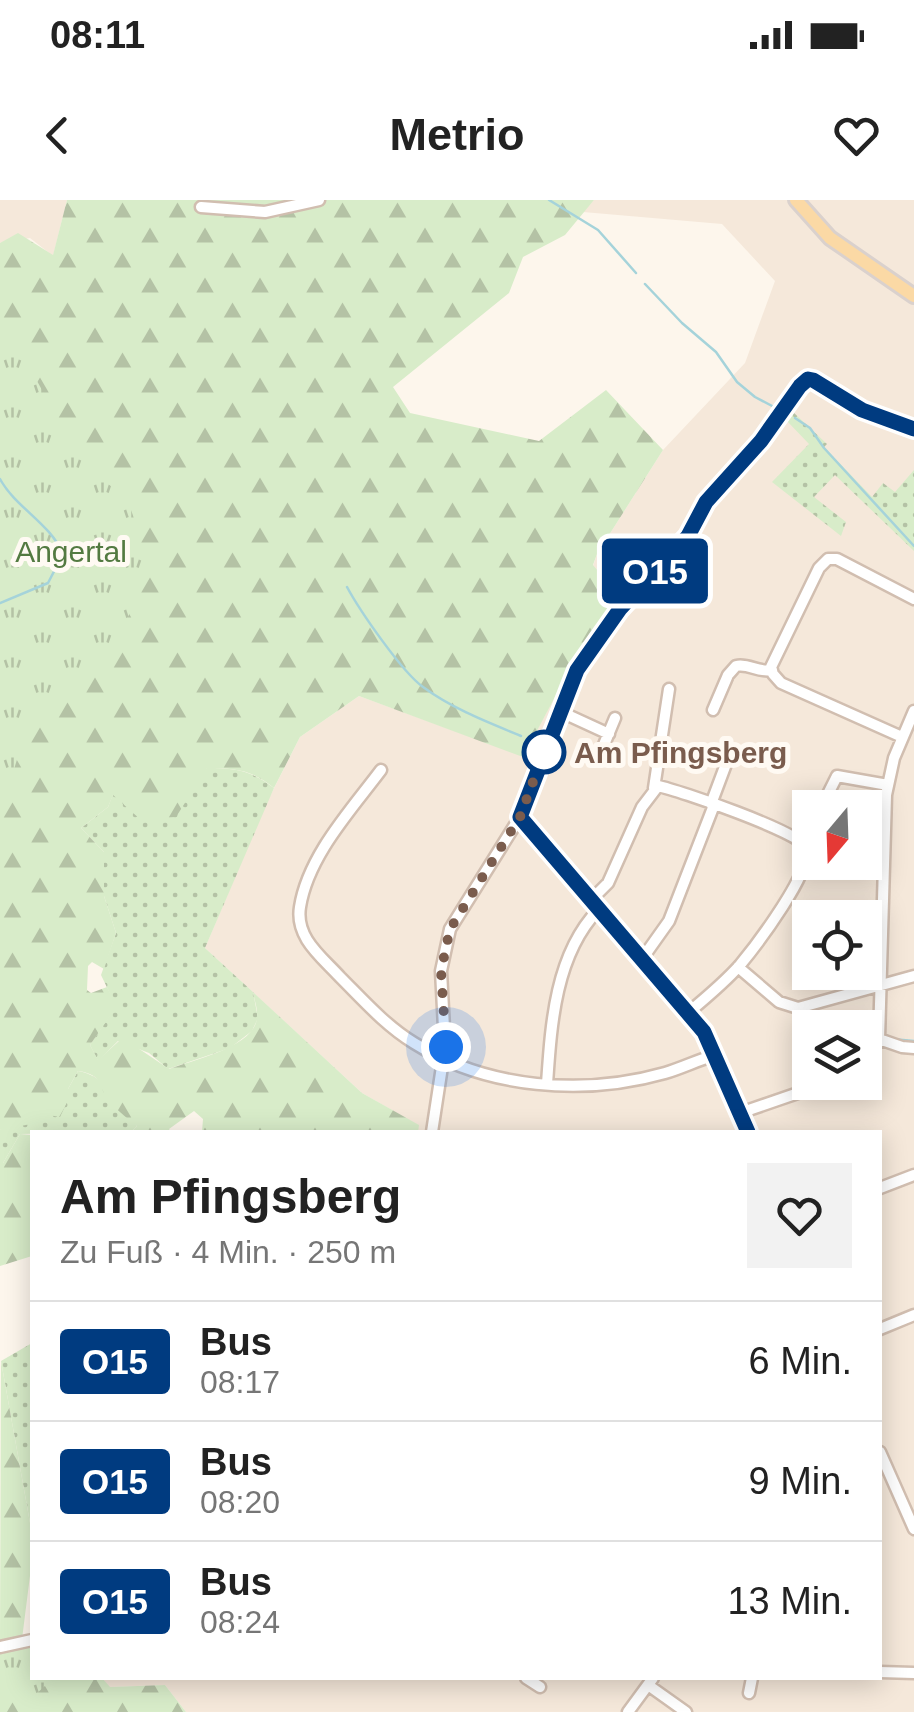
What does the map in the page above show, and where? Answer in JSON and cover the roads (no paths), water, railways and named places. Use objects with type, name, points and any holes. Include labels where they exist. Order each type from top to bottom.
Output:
[{"type":"main road","points":[[796,200],[830,238],[914,296]]},
{"type":"street","points":[[201,208],[265,212],[320,200]]},
{"type":"street","points":[[432,1130],[444,1058],[441,971],[450,929],[520,817],[577,670],[620,609],[688,536],[715,491],[761,441],[808,379],[862,410],[914,429]]},
{"type":"street","points":[[902,737],[781,683],[772,663],[818,568],[828,559],[837,559],[914,599]]},
{"type":"street","points":[[713,710],[728,674],[736,666],[762,672],[772,670]]},
{"type":"street","points":[[547,1084],[551,1024],[559,987],[594,905],[654,788],[670,689]]},
{"type":"street","points":[[559,711],[609,734]]},
{"type":"street","points":[[914,711],[888,785],[882,985],[914,977]]},
{"type":"street","points":[[604,747],[615,718]]},
{"type":"street","points":[[642,958],[668,921],[726,764]]},
{"type":"street","points":[[381,770],[318,861],[300,909],[302,929],[314,949],[388,1024],[414,1044],[444,1058],[488,1074],[547,1084],[617,1083],[666,1072],[715,1054]]},
{"type":"street","points":[[830,790],[837,776],[888,785]]},
{"type":"street","points":[[654,788],[663,787],[792,834]]},
{"type":"street","points":[[520,817],[689,1012],[715,1054],[747,1130]]},
{"type":"street","points":[[689,1012],[747,956],[797,880]]},
{"type":"street","points":[[738,966],[779,1002],[792,1008],[812,1007],[866,990]]},
{"type":"street","points":[[882,1040],[914,1048]]},
{"type":"street","points":[[740,1113],[792,1095]]},
{"type":"street","points":[[882,1187],[914,1175]]},
{"type":"street","points":[[882,1327],[914,1315]]},
{"type":"street","points":[[882,1457],[914,1530]]},
{"type":"street","points":[[0,1647],[30,1640]]},
{"type":"street","points":[[882,1672],[914,1672]]},
{"type":"street","points":[[529,1680],[540,1687]]},
{"type":"street","points":[[749,1693],[752,1680]]},
{"type":"street","points":[[628,1712],[651,1681],[686,1712]]},
{"type":"waterway","points":[[549,200],[598,230],[636,273]]},
{"type":"waterway","points":[[645,284],[716,352],[737,382],[774,407]]},
{"type":"waterway","points":[[795,418],[810,428],[914,546]]},
{"type":"waterway","points":[[0,479],[50,533],[63,554],[48,583],[0,603]]},
{"type":"waterway","points":[[347,587],[393,655],[423,687],[458,708],[521,736]]},
{"type":"waterway","points":[[892,1039],[914,1041]]},
{"type":"place","name":"Am Pfingsberg","points":[[544,752]]},
{"type":"park label","name":"Angertal","points":[[71,551]]}]
